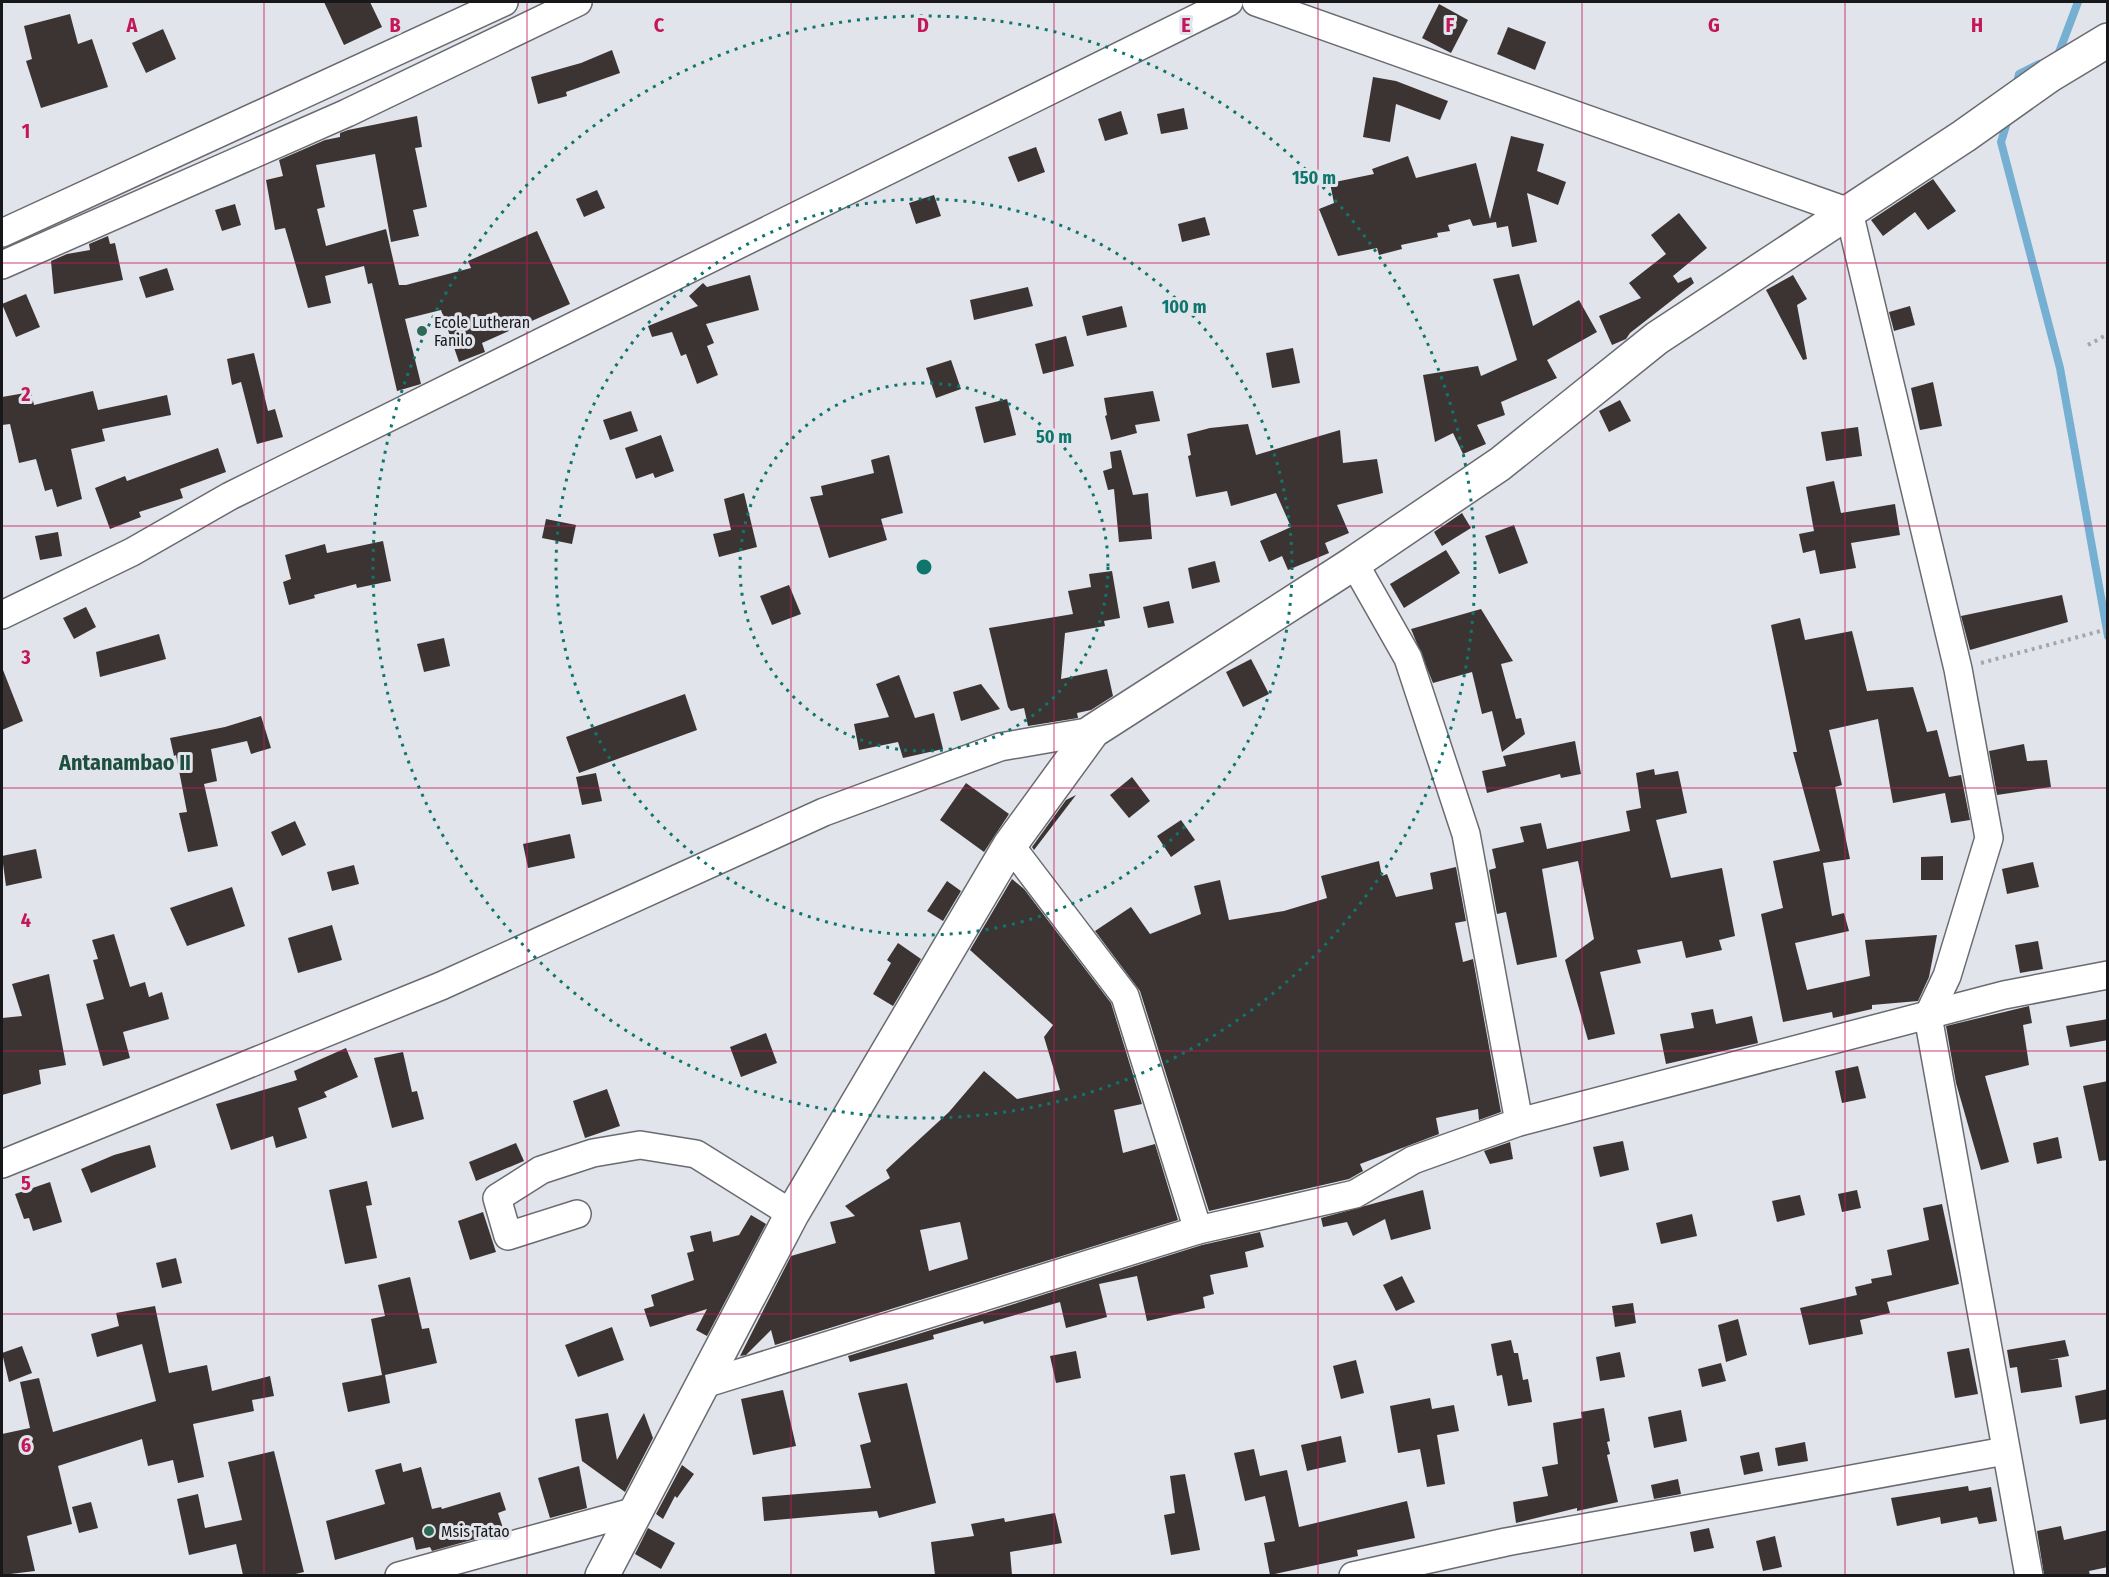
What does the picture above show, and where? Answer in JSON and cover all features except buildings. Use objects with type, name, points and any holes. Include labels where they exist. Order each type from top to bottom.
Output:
[{"type":"street","points":[[2,233],[504,2]]},
{"type":"street","points":[[2,265],[347,113],[578,2]]},
{"type":"street","points":[[2,615],[132,552],[230,496],[1229,2]]},
{"type":"street","points":[[1256,2],[1849,212]]},
{"type":"street","points":[[602,1575],[792,1214],[1010,845],[1093,730],[1354,563],[1500,464],[1657,338],[1964,136],[2050,75],[2108,40]]},
{"type":"street","points":[[1849,212],[1958,669],[1989,838],[1947,976],[1928,1016],[2029,1575]]},
{"type":"street","points":[[1354,563],[1408,658],[1466,834],[1519,1122]]},
{"type":"street","points":[[2,1164],[441,986],[824,812],[1000,747],[1093,730]]},
{"type":"street","points":[[1010,845],[1125,996],[1198,1230]]},
{"type":"street","points":[[704,1384],[1198,1230],[1355,1194],[1413,1160],[1519,1122],[2004,995],[2108,975]]},
{"type":"street","points":[[577,1214],[508,1236],[496,1198],[541,1170],[593,1154],[640,1145],[696,1154],[792,1214]]},
{"type":"street","points":[[1353,1575],[1506,1542],[2005,1451]]},
{"type":"street","points":[[399,1575],[636,1511]]},
{"type":"path","points":[[2088,345],[2108,334]]},
{"type":"path","points":[[1958,669],[2108,628]]},
{"type":"waterway","points":[[2058,55],[2078,2]]},
{"type":"waterway","points":[[2016,87],[2019,74],[2039,64]]},
{"type":"waterway","points":[[2008,119],[2001,142],[2060,368],[2108,636]]},
{"type":"place","name":"Ecole Lutheran Fanilo","points":[[422,331]]},
{"type":"place","name":"Msis Tatao","points":[[429,1531]]},
{"type":"district","name":"Antanambao II","points":[[125,762]]}]
